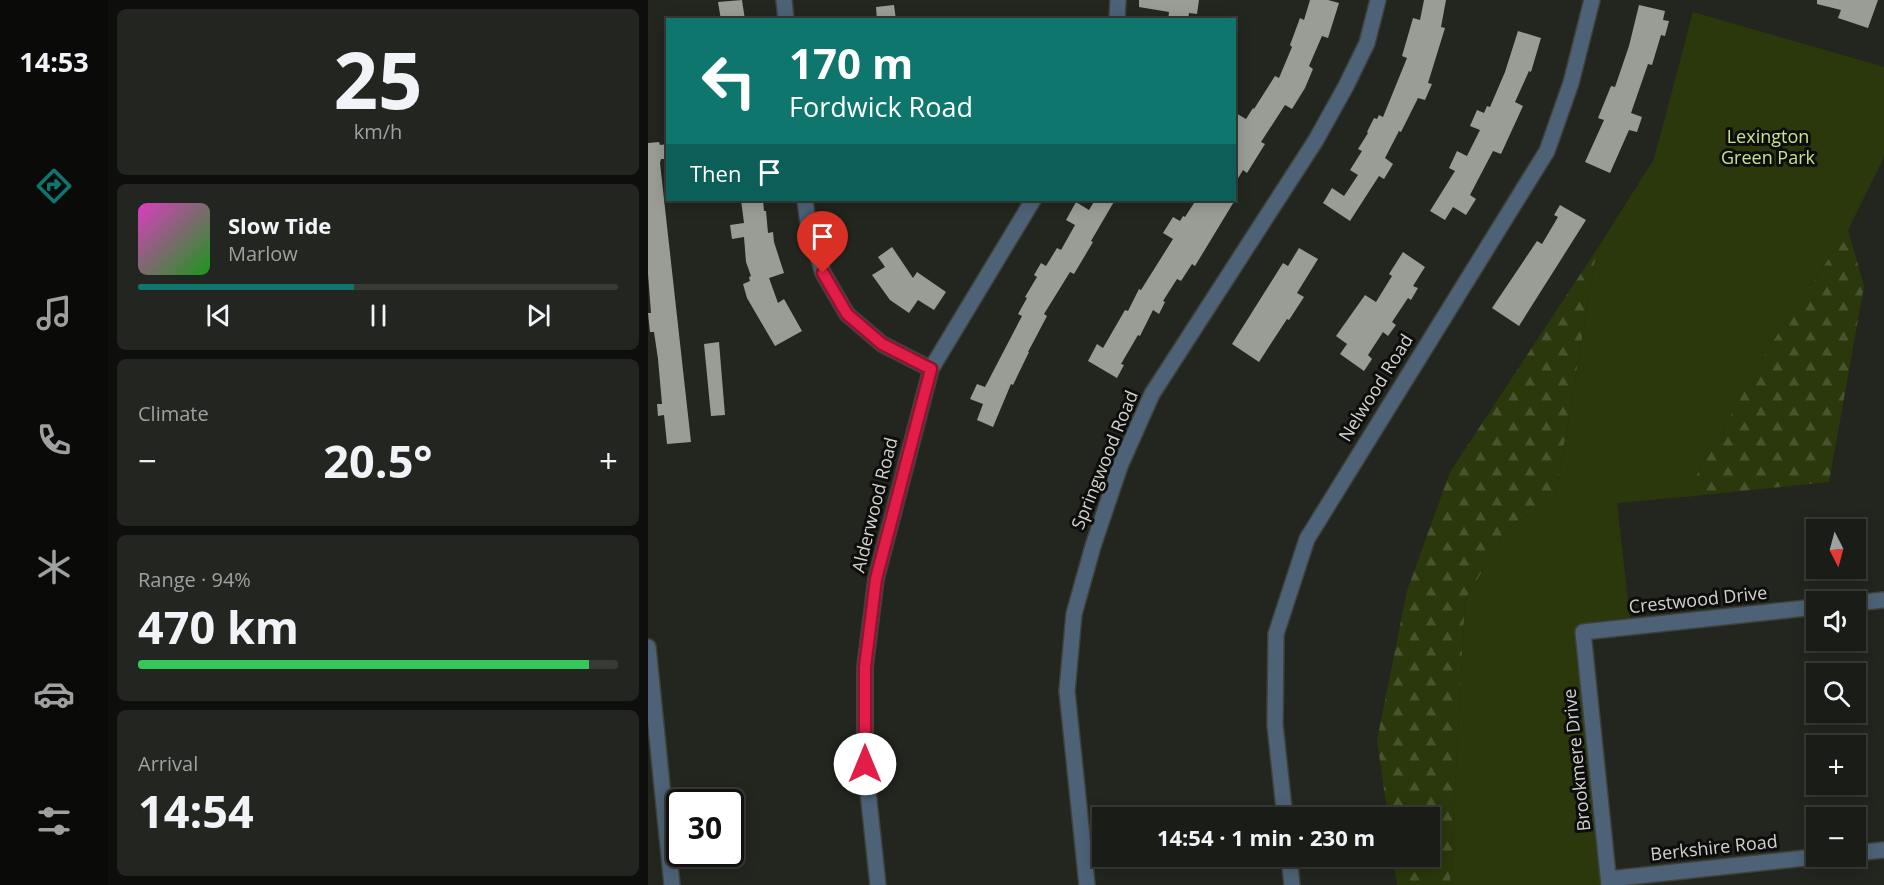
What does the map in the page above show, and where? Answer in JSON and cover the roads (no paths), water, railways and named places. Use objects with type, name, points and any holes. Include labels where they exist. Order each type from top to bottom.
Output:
[{"type":"street","points":[[784,0],[786,18]]},
{"type":"street","points":[[1117,18],[1118,0]]},
{"type":"street","name":"Springwood Road","points":[[1087,885],[1067,691],[1074,614],[1096,536],[1120,466],[1152,394],[1316,140],[1367,43],[1378,0]]},
{"type":"street","name":"Nelwood Road","points":[[1284,807],[1275,725],[1276,634],[1307,539],[1547,151],[1571,82],[1592,0]]},
{"type":"street","points":[[805,201],[808,224],[823,273],[847,314],[882,344],[931,369]]},
{"type":"street","name":"Alderwood Road","points":[[878,885],[865,764],[865,667],[876,579],[931,369],[1032,201]]},
{"type":"street","points":[[1866,602],[1884,600]]},
{"type":"street","name":"Crestwood Drive","points":[[1583,632],[1806,608]]},
{"type":"street","name":"Brookmere Drive","points":[[1583,632],[1609,882]]},
{"type":"street","points":[[648,647],[655,790],[672,885]]},
{"type":"street","points":[[1866,852],[1884,850]]},
{"type":"street","name":"Berkshire Road","points":[[1609,882],[1806,858]]},
{"type":"street","points":[[1290,867],[1292,885]]},
{"type":"park label","name":"Lexington Green Park","points":[[1768,147]]}]
